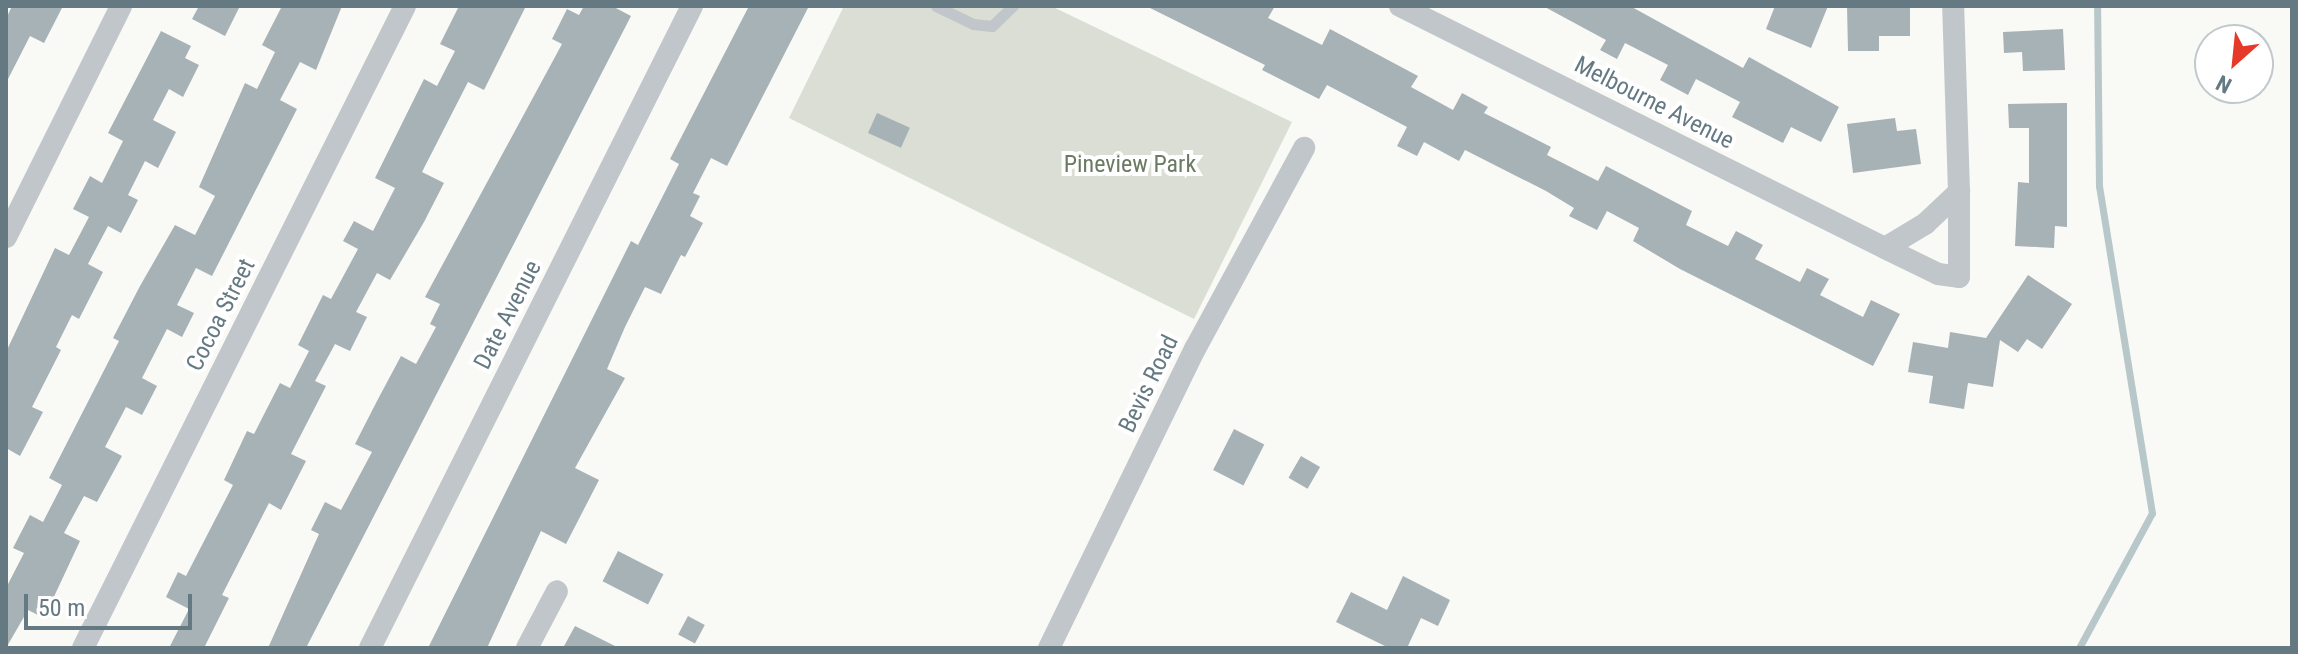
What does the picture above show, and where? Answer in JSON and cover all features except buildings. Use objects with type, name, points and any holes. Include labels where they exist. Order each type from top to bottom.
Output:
[{"type":"street","points":[[6,237],[121,6]]},
{"type":"street","name":"Cocoa Street","points":[[83,648],[405,6]]},
{"type":"street","name":"Date Avenue","points":[[370,648],[692,6]]},
{"type":"street","name":"Melbourne Avenue","points":[[1400,6],[1938,274],[1959,277],[1959,192]]},
{"type":"street","points":[[1885,248],[1925,224],[1959,192],[1953,6]]},
{"type":"street","name":"Bevis Road","points":[[1049,648],[1195,349],[1304,148]]},
{"type":"street","points":[[527,648],[557,591]]},
{"type":"lane","points":[[936,6],[973,24],[992,26],[1013,6]]},
{"type":"green space","name":"Pineview Park","points":[[844,6],[1051,6],[1292,122],[1194,319],[789,118]]},
{"type":"waterway","points":[[2079,648],[2152,513],[2099,186],[2097,6]]}]
